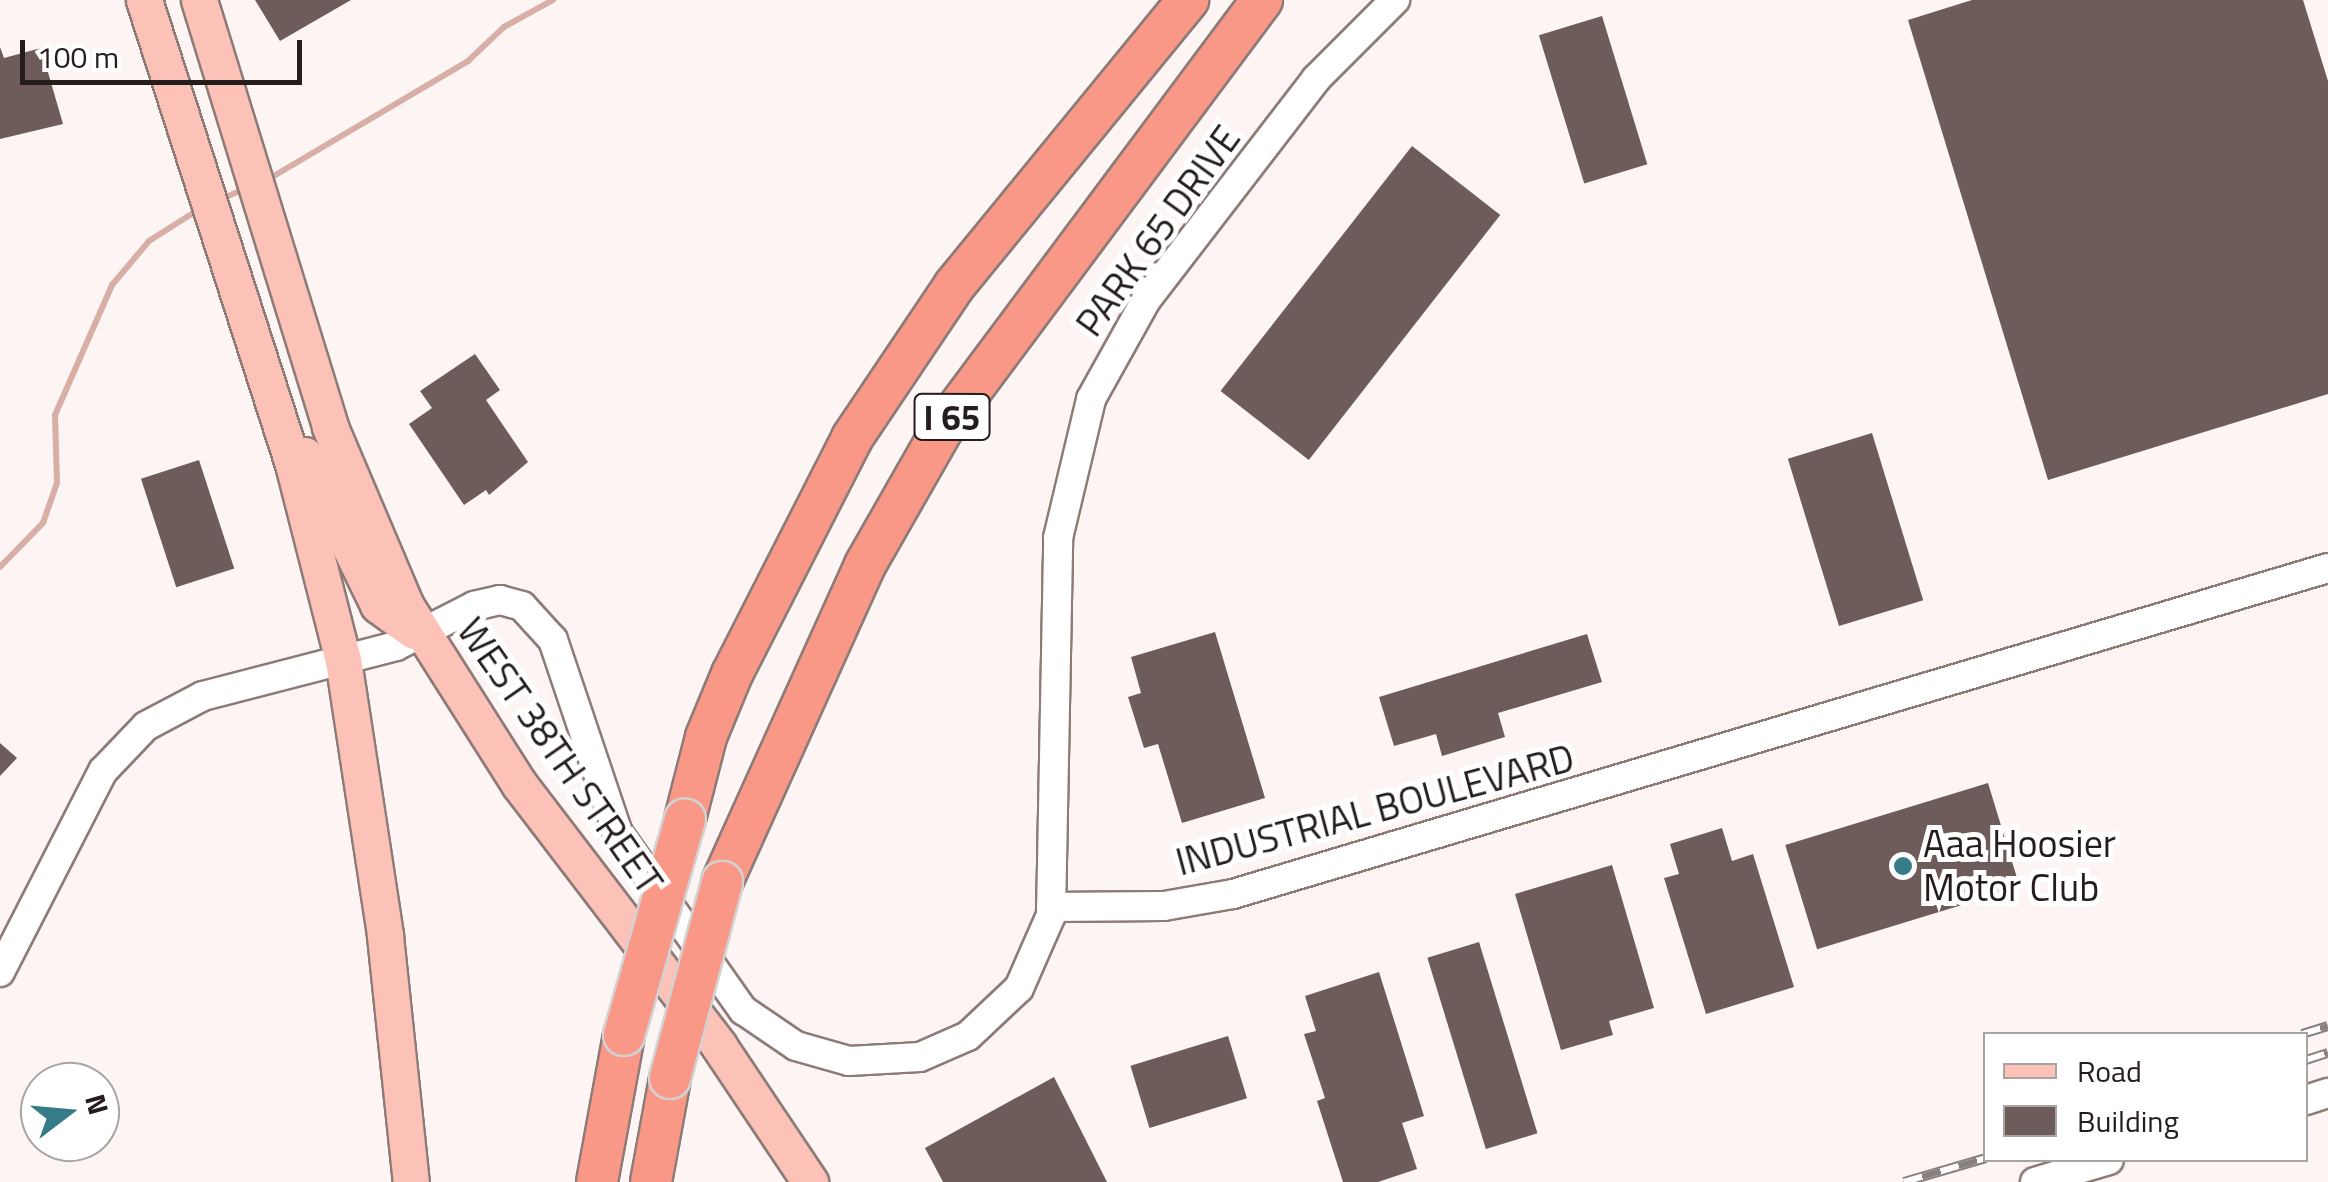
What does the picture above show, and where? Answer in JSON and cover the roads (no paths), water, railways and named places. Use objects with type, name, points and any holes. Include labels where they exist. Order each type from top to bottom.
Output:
[{"type":"highway","name":"I 65","points":[[597,1182],[624,1035],[706,737],[755,623],[870,408],[975,258],[1188,0]]},
{"type":"highway","name":"I 65","points":[[651,1182],[670,1078],[722,882],[865,565],[943,428],[1262,0]]},
{"type":"main road","points":[[144,0],[280,422],[343,660],[381,899],[411,1182]]},
{"type":"main road","name":"WEST 38TH STREET","points":[[200,0],[344,468],[422,634],[519,784],[719,1046],[810,1182]]},
{"type":"main road","points":[[280,422],[315,467],[378,605],[422,634]]},
{"type":"street","name":"PARK 65 DRIVE","points":[[1051,907],[1058,538],[1082,424],[1117,345],[1146,300],[1316,79],[1395,0]]},
{"type":"street","name":"INDUSTRIAL BOULEVARD","points":[[1051,907],[1146,907],[1233,894],[2328,568]]},
{"type":"street","points":[[0,972],[103,771],[126,744],[193,700],[343,660],[422,634],[487,601],[522,606],[538,621],[558,650],[598,785],[633,857],[743,1010],[804,1050],[884,1063],[936,1052],[968,1036],[1024,981],[1051,907]]},
{"type":"street","points":[[2035,1182],[2103,1162]]},
{"type":"waterway","points":[[267,180],[468,61],[504,27],[553,0]]},
{"type":"waterway","points":[[221,199],[247,188]]},
{"type":"waterway","points":[[0,567],[43,523],[57,483],[55,415],[112,285],[149,241],[201,208]]},
{"type":"railway","points":[[2308,1032],[2328,1026]]},
{"type":"railway","points":[[2308,1059],[2328,1053]]},
{"type":"railway","points":[[1904,1182],[1983,1159]]},
{"type":"place","name":"Aaa Hoosier Motor Club","points":[[1903,866]]}]
